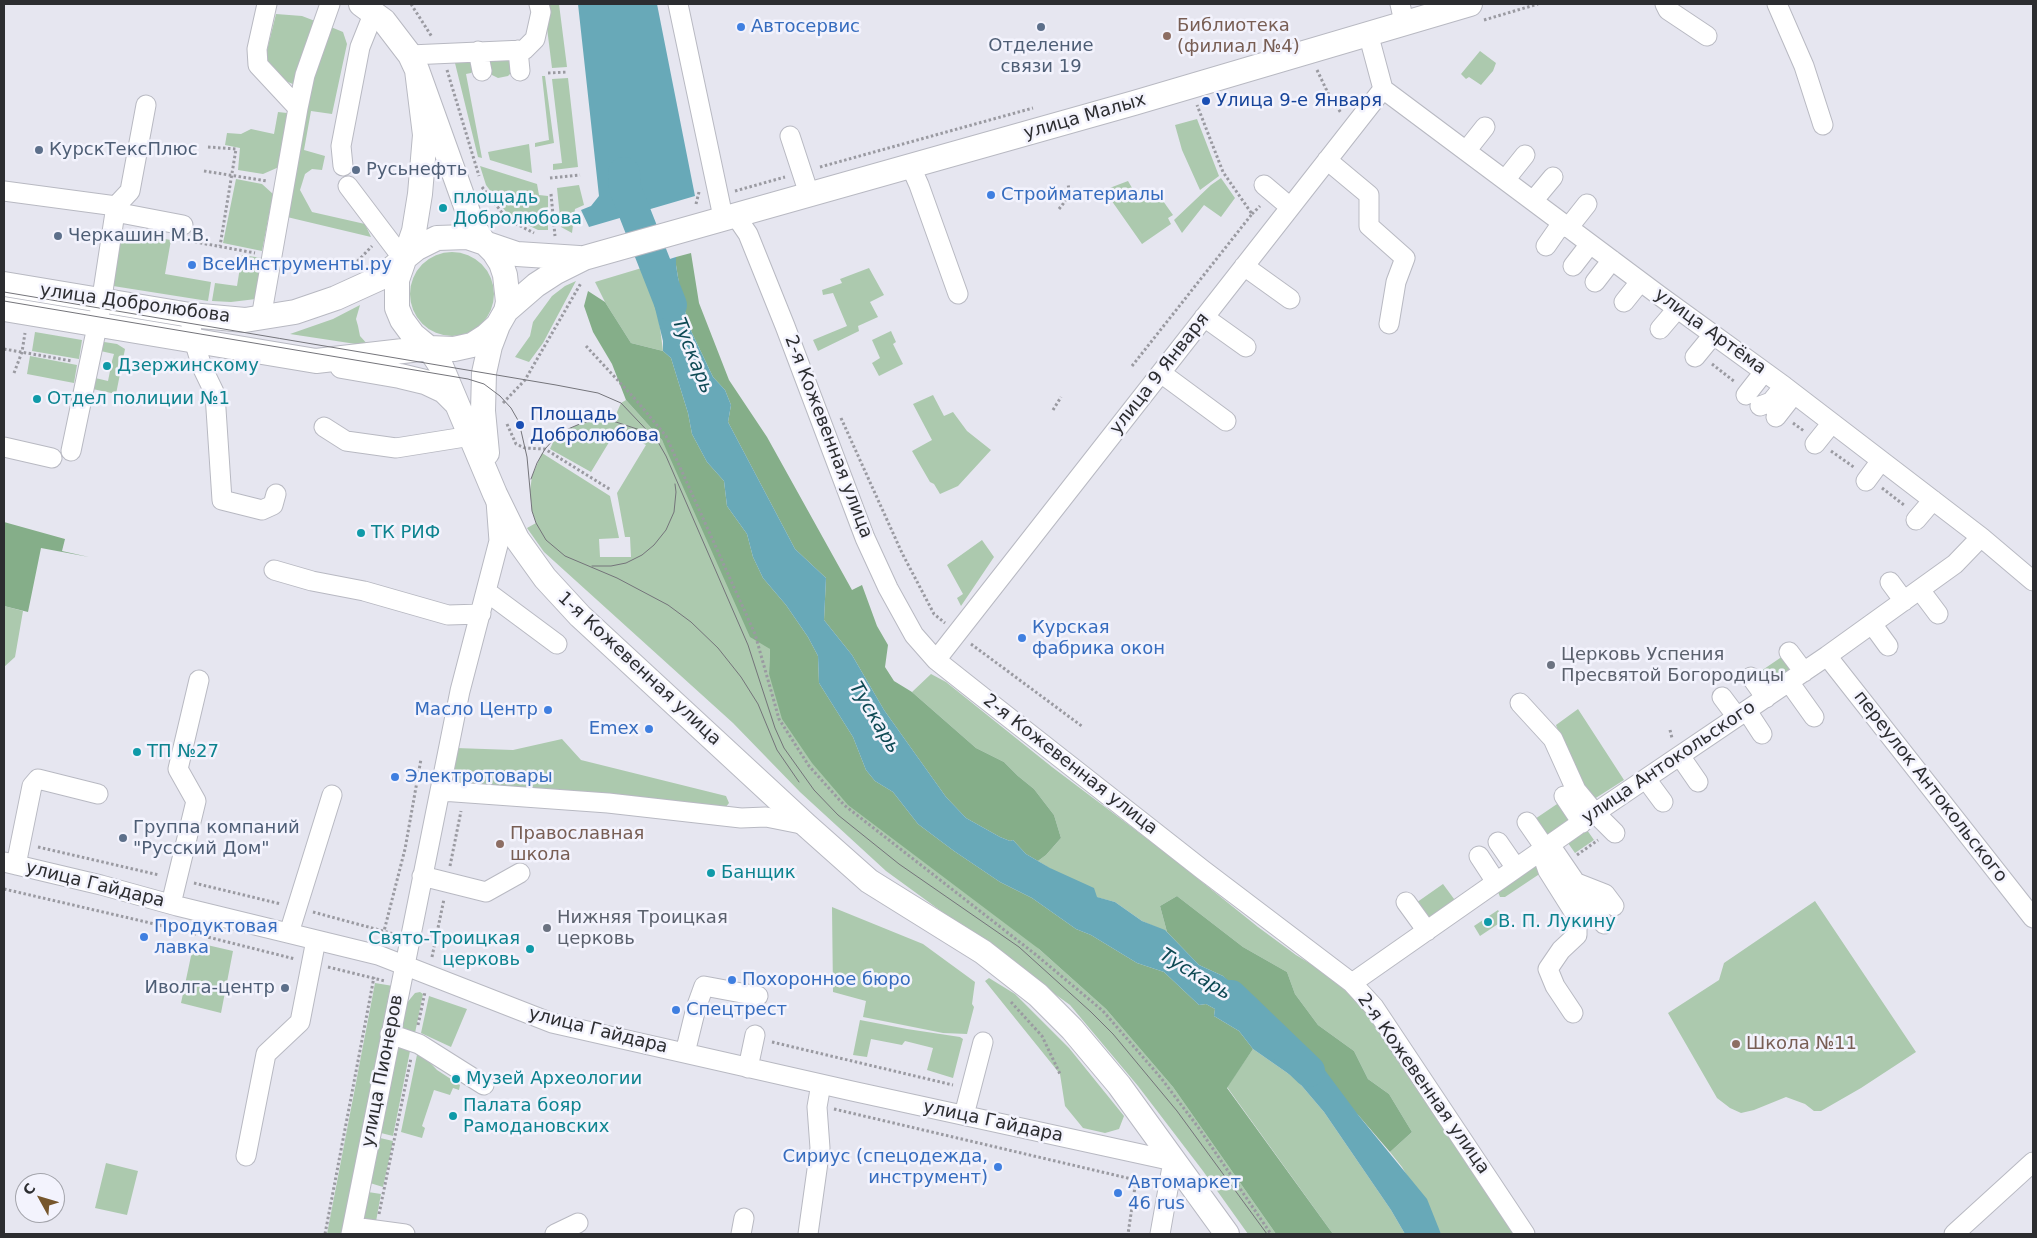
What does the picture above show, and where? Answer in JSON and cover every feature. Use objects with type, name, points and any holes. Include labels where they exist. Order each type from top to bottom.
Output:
[{"type":"main road","name":"улица Малых","points":[[584,258],[1188,87],[1368,33],[1402,13],[1470,4]]},
{"type":"main road","points":[[367,8],[400,40],[413,62],[473,226],[494,252],[505,275],[508,302],[502,318]]},
{"type":"main road","points":[[413,62],[425,135],[420,194],[414,231],[397,280],[397,308],[402,320],[413,335],[429,348],[454,349],[472,345],[486,336],[536,285],[556,272],[584,258]]},
{"type":"main road","points":[[404,260],[417,248],[437,238],[458,236],[517,254],[584,258]]},
{"type":"main road","name":"улица Добролюбова","points":[[4,284],[190,315],[245,320],[295,312],[336,298],[380,278],[404,260]]},
{"type":"main road","name":"улица Добролюбова","points":[[4,309],[316,361],[429,348]]},
{"type":"main road","name":"1-я Кожевенная улица","points":[[495,494],[489,472],[483,399],[484,373],[490,346],[502,318]]},
{"type":"main road","name":"1-я Кожевенная улица","points":[[429,348],[441,366],[495,494],[523,546],[545,578],[580,616],[806,826],[869,881],[983,952],[1038,995],[1072,1029],[1120,1085],[1227,1234]]},
{"type":"main road","points":[[316,361],[425,382],[444,391],[460,409]]},
{"type":"street","points":[[267,4],[257,49],[258,64],[298,108]]},
{"type":"street","points":[[261,318],[305,75],[330,4]]},
{"type":"street","points":[[413,62],[442,53],[524,50],[535,38],[541,12],[539,4]]},
{"type":"street","points":[[678,4],[729,216]]},
{"type":"street","points":[[1666,4],[1668,10],[1707,36]]},
{"type":"street","points":[[1777,4],[1804,66],[1823,125]]},
{"type":"street","points":[[343,166],[341,146],[367,8]]},
{"type":"street","points":[[1368,33],[1383,89]]},
{"type":"street","points":[[518,50],[520,71]]},
{"type":"street","points":[[478,51],[482,71]]},
{"type":"street","name":"улица Артёма","points":[[1383,89],[1676,309],[1789,390],[1981,537],[2033,580]]},
{"type":"street","name":"улица 9 Января","points":[[936,660],[1383,89]]},
{"type":"street","points":[[71,451],[97,324],[116,209],[130,191],[146,105]]},
{"type":"street","points":[[1466,151],[1485,127]]},
{"type":"street","points":[[790,136],[809,194]]},
{"type":"street","points":[[1505,180],[1525,155]]},
{"type":"street","points":[[1327,160],[1369,195],[1369,226],[1405,258],[1396,282],[1389,324]]},
{"type":"street","points":[[910,166],[919,185],[958,294]]},
{"type":"street","points":[[1533,202],[1552,177]]},
{"type":"street","points":[[1264,185],[1290,207]]},
{"type":"street","points":[[348,186],[404,260]]},
{"type":"street","points":[[4,191],[116,209],[183,225]]},
{"type":"street","points":[[1546,246],[1587,204]]},
{"type":"street","name":"2-я Кожевенная улица","points":[[729,216],[748,234],[865,538],[888,588],[914,635],[936,660],[1188,858],[1352,983],[1379,1015],[1525,1234]]},
{"type":"street","points":[[1573,266],[1590,244]]},
{"type":"street","points":[[1596,282],[1612,260]]},
{"type":"street","points":[[1244,266],[1290,299]]},
{"type":"street","points":[[1624,302],[1640,282]]},
{"type":"street","points":[[1660,329],[1676,309]]},
{"type":"street","points":[[190,315],[194,340],[202,367],[216,394],[222,500],[262,510],[273,505],[276,494]]},
{"type":"street","points":[[1204,317],[1246,346]]},
{"type":"street","points":[[1695,357],[1713,335]]},
{"type":"street","points":[[1760,369],[1755,402],[1771,402],[1789,390]]},
{"type":"street","points":[[1161,373],[1226,421]]},
{"type":"street","points":[[1815,444],[1831,424]]},
{"type":"street","points":[[324,427],[346,441],[396,448],[472,436]]},
{"type":"street","points":[[4,447],[52,458]]},
{"type":"street","points":[[1870,484],[1884,464]]},
{"type":"street","points":[[274,570],[312,582],[364,591],[448,615],[481,614],[499,542],[495,494]]},
{"type":"street","points":[[1916,520],[1932,500]]},
{"type":"street","name":"улица Антокольского","points":[[1352,983],[1588,818],[1827,656],[1955,564],[1981,537]]},
{"type":"street","points":[[1890,582],[1904,601]]},
{"type":"street","points":[[1920,590],[1938,614]]},
{"type":"street","points":[[487,592],[557,644]]},
{"type":"street","name":"улица Пионеров","points":[[352,1230],[460,691],[481,614]]},
{"type":"street","points":[[1872,624],[1888,646]]},
{"type":"street","points":[[1789,652],[1784,685],[1796,712]]},
{"type":"street","name":"переулок Антокольского","points":[[1827,656],[2033,918]]},
{"type":"street","points":[[1751,677],[1784,685],[1814,717]]},
{"type":"street","points":[[171,904],[196,801],[178,769],[200,680]]},
{"type":"street","points":[[1722,697],[1762,734]]},
{"type":"street","points":[[1520,703],[1553,739],[1588,818]]},
{"type":"street","points":[[1680,756],[1698,782]]},
{"type":"street","points":[[10,863],[21,843],[32,786],[38,779],[98,794]]},
{"type":"street","points":[[1646,779],[1663,802]]},
{"type":"street","name":"1-я Кожевенная улица","points":[[441,792],[608,803],[741,818],[766,817],[806,826]]},
{"type":"street","points":[[289,933],[332,795]]},
{"type":"street","points":[[1564,796],[1609,837]]},
{"type":"street","points":[[1527,822],[1546,848],[1577,884],[1604,924]]},
{"type":"street","points":[[1498,842],[1516,868]]},
{"type":"street","points":[[1546,848],[1548,871],[1577,917],[1577,935],[1561,950],[1548,969],[1573,1013]]},
{"type":"street","points":[[1478,856],[1496,882]]},
{"type":"street","name":"улица Гайдара","points":[[10,863],[101,884],[171,904],[378,955],[404,963],[476,994],[552,1023],[1173,1161]]},
{"type":"street","points":[[422,876],[486,892],[520,873]]},
{"type":"street","points":[[1577,884],[1605,894],[1614,906]]},
{"type":"street","points":[[1406,902],[1427,930]]},
{"type":"street","points":[[246,1156],[266,1054],[300,1022],[316,940]]},
{"type":"street","points":[[685,1053],[696,1008],[704,986],[758,996]]},
{"type":"street","points":[[390,1034],[414,1042],[484,1085]]},
{"type":"street","points":[[748,1068],[755,1036]]},
{"type":"street","points":[[964,1116],[983,1042]]},
{"type":"street","points":[[808,1234],[820,1148],[817,1107],[821,1084]]},
{"type":"street","points":[[1160,1234],[1173,1161]]},
{"type":"street","points":[[1954,1234],[2033,1162]]},
{"type":"street","points":[[555,1234],[578,1223]]},
{"type":"street","points":[[352,1230],[405,1234]]},
{"type":"path","points":[[411,4],[442,53],[480,177]]},
{"type":"path","points":[[1316,68],[1328,93],[1322,99]]},
{"type":"path","points":[[548,73],[568,72]]},
{"type":"path","points":[[1132,366],[1252,214],[1223,172],[1197,104]]},
{"type":"path","points":[[208,146],[236,149],[220,246]]},
{"type":"path","points":[[204,171],[285,184]]},
{"type":"path","points":[[550,178],[580,175]]},
{"type":"path","points":[[1059,209],[1070,195],[1068,184]]},
{"type":"path","points":[[482,186],[507,219],[536,234]]},
{"type":"path","points":[[551,194],[555,236]]},
{"type":"path","points":[[183,225],[189,240],[272,257]]},
{"type":"path","points":[[546,235],[561,237]]},
{"type":"path","points":[[14,373],[22,352],[27,325]]},
{"type":"path","points":[[586,346],[666,436],[755,634],[779,719],[810,766],[844,805],[1035,954],[1103,1011],[1161,1078],[1271,1234]]},
{"type":"path","points":[[4,349],[89,364]]},
{"type":"path","points":[[1053,410],[1062,397]]},
{"type":"path","points":[[838,411],[902,553],[934,614],[1083,727]]},
{"type":"path","points":[[505,421],[516,444],[525,448],[545,449],[611,490]]},
{"type":"path","points":[[325,1234],[378,955],[405,849],[421,759]]},
{"type":"path","points":[[376,1231],[464,793]]},
{"type":"path","points":[[21,843],[297,908],[385,930],[409,939]]},
{"type":"path","points":[[755,1036],[970,1090]]},
{"type":"green space","points":[[544,4],[559,4],[567,67],[552,68]]},
{"type":"green space","points":[[276,14],[302,16],[315,21],[295,85],[281,79],[266,62],[266,54]]},
{"type":"green space","points":[[326,25],[343,32],[347,44],[332,114],[311,111],[304,150],[325,156],[322,170],[312,169],[305,174],[300,190],[312,212],[365,224],[371,237],[287,217],[309,85]]},
{"type":"green space","points":[[1480,51],[1496,63],[1493,71],[1481,85],[1469,77],[1466,79],[1461,74]]},
{"type":"green space","points":[[471,57],[477,68],[471,73],[466,74],[482,158],[478,157],[454,59]]},
{"type":"green space","points":[[495,57],[511,59],[512,72],[508,76],[498,78],[492,75],[489,63]]},
{"type":"green space","points":[[542,76],[545,76],[554,143],[535,147],[535,143],[549,140]]},
{"type":"green space","points":[[568,78],[578,167],[553,170],[553,164],[562,163],[552,79]]},
{"type":"green space","points":[[278,112],[287,113],[279,167],[263,174],[238,170],[240,148],[225,145],[227,133],[241,134],[251,129],[274,134]]},
{"type":"green space","points":[[1197,119],[1219,176],[1200,190],[1182,150],[1175,125]]},
{"type":"green space","points":[[529,144],[532,173],[490,160],[488,152]]},
{"type":"green space","points":[[480,166],[537,184],[539,195],[548,196],[548,230],[538,230],[509,216],[486,185]]},
{"type":"green space","points":[[1221,178],[1235,198],[1221,217],[1204,205],[1182,233],[1174,220]]},
{"type":"green space","points":[[236,179],[262,184],[273,194],[262,251],[223,243]]},
{"type":"green space","points":[[1128,181],[1139,200],[1156,191],[1173,215],[1168,218],[1171,224],[1142,244],[1109,197],[1107,189]]},
{"type":"green space","points":[[579,185],[584,205],[575,209],[572,233],[561,227],[557,188]]},
{"type":"green space","points":[[116,231],[171,240],[165,274],[211,282],[208,301],[113,286]]},
{"type":"green space","name":"площадь Добролюбова","points":[[452,252],[468,255],[482,264],[491,278],[494,294],[491,310],[482,324],[468,333],[452,336],[436,333],[422,324],[413,310],[410,294],[413,278],[422,264],[436,255]]},
{"type":"green space","points":[[691,253],[699,303],[729,380],[767,437],[852,590],[862,585],[877,626],[888,645],[885,667],[894,681],[912,692],[976,748],[1004,762],[1034,789],[1054,815],[1061,838],[1038,861],[1026,854],[1013,840],[1010,841],[1000,837],[966,818],[946,797],[884,710],[852,655],[824,620],[826,578],[795,549],[728,422],[731,405],[725,390],[713,377],[692,333],[682,302],[676,265],[676,257]]},
{"type":"green space","points":[[242,255],[262,258],[256,299],[231,302],[212,301],[215,283],[237,286]]},
{"type":"green space","points":[[645,267],[649,275],[656,279],[655,289],[663,351],[631,343],[605,302],[595,282]]},
{"type":"green space","points":[[869,268],[884,295],[870,302],[878,317],[858,326],[859,331],[818,351],[813,340],[847,326],[833,293],[823,295],[822,290],[842,283],[840,279]]},
{"type":"green space","points":[[576,281],[543,343],[529,362],[515,357],[530,336],[533,322],[552,296],[565,286]]},
{"type":"green space","points":[[588,291],[605,302],[631,343],[663,351],[671,358],[688,413],[692,434],[707,462],[724,481],[727,506],[747,534],[753,557],[763,578],[786,605],[808,637],[818,656],[819,683],[853,737],[866,770],[875,781],[893,792],[918,824],[954,851],[1000,882],[1032,898],[1076,929],[1091,935],[1137,963],[1164,972],[1199,1005],[1206,1004],[1215,1009],[1214,1016],[1239,1031],[1253,1049],[1227,1088],[1333,1234],[1276,1234],[1173,1087],[1106,1009],[1039,949],[848,805],[812,763],[782,719],[769,674],[770,649],[750,637],[662,440],[626,400],[612,364],[593,332],[584,306]]},
{"type":"green space","points":[[360,305],[356,319],[360,336],[369,346],[290,334],[333,319]]},
{"type":"green space","points":[[891,331],[896,342],[893,344],[903,364],[879,376],[872,363],[880,358],[872,340]]},
{"type":"green space","points":[[35,332],[82,340],[79,359],[32,351]]},
{"type":"green space","points":[[98,341],[117,344],[125,349],[116,394],[88,388],[91,377],[108,381],[114,354],[96,350]]},
{"type":"green space","points":[[30,356],[77,365],[74,383],[27,374]]},
{"type":"green space","points":[[933,395],[944,416],[953,412],[967,431],[991,450],[958,486],[940,494],[934,484],[930,482],[912,451],[932,440],[913,404]]},
{"type":"green space","points":[[626,400],[662,440],[770,649],[769,674],[1039,949],[1106,1009],[1173,1087],[1276,1234],[1248,1234],[1138,1086],[1070,1005],[886,871],[800,792],[733,723],[544,552],[527,528],[536,523],[532,511],[530,491],[532,476],[542,453],[610,496],[619,538],[599,539],[600,557],[631,557],[630,537],[625,537],[617,493],[646,445],[617,429],[591,472],[550,449],[555,438],[568,429],[582,423],[597,420],[613,421],[621,403]]},
{"type":"green space","points":[[4,522],[65,539],[62,551],[89,557],[41,548],[28,612],[4,606]]},
{"type":"green space","points":[[982,540],[994,557],[961,606],[957,598],[963,594],[947,565]]},
{"type":"green space","points":[[4,606],[23,611],[15,657],[4,667]]},
{"type":"green space","points":[[1783,656],[1794,672],[1773,687],[1761,671]]},
{"type":"green space","points":[[931,674],[946,682],[1258,927],[1296,955],[1329,975],[1353,998],[1375,1023],[1515,1234],[1441,1234],[1402,1167],[1390,1152],[1412,1132],[1389,1094],[1368,1079],[1354,1051],[1318,1025],[1295,994],[1287,972],[1243,947],[1177,896],[1160,906],[1167,932],[1142,921],[1115,902],[1096,897],[1038,861],[1061,838],[1054,815],[1034,789],[1004,762],[976,748],[912,692]]},
{"type":"green space","points":[[1578,709],[1624,780],[1591,801],[1565,752],[1556,725]]},
{"type":"green space","points":[[562,739],[581,760],[726,796],[729,803],[725,808],[448,786],[456,748],[513,750]]},
{"type":"green space","points":[[1560,802],[1573,820],[1551,836],[1542,835],[1532,821]]},
{"type":"green space","points":[[1587,830],[1594,840],[1575,853],[1568,843]]},
{"type":"green space","points":[[1540,860],[1544,871],[1505,897],[1500,897],[1498,892]]},
{"type":"green space","points":[[1443,884],[1457,903],[1428,924],[1413,905]]},
{"type":"green space","points":[[1177,896],[1243,947],[1287,972],[1295,994],[1318,1025],[1354,1051],[1368,1079],[1389,1094],[1412,1132],[1390,1152],[1359,1116],[1288,1042],[1280,1043],[1260,1024],[1260,1014],[1223,976],[1199,965],[1167,932],[1160,906]]},
{"type":"green space","points":[[1815,901],[1916,1052],[1861,1088],[1821,1111],[1814,1111],[1805,1104],[1786,1097],[1754,1110],[1741,1113],[1730,1108],[1717,1098],[1668,1013],[1719,980],[1724,963]]},
{"type":"green space","points":[[832,907],[923,944],[975,982],[972,1004],[974,1007],[967,1034],[943,1033],[863,1017],[866,1001],[833,992]]},
{"type":"green space","points":[[1498,910],[1504,920],[1480,936],[1474,926]]},
{"type":"green space","points":[[194,942],[233,951],[221,1013],[181,1003]]},
{"type":"green space","points":[[989,978],[1015,994],[1069,1048],[1124,1116],[1119,1129],[1105,1133],[1083,1128],[1065,1106],[1060,1074],[985,981]]},
{"type":"green space","points":[[375,983],[393,986],[345,1234],[327,1234]]},
{"type":"green space","points":[[420,992],[423,994],[414,1038],[400,1030],[406,1004],[415,993]]},
{"type":"green space","points":[[429,996],[467,1009],[451,1047],[421,1033]]},
{"type":"green space","points":[[860,1020],[960,1037],[963,1039],[953,1078],[927,1070],[933,1048],[905,1041],[902,1045],[871,1039],[867,1057],[853,1055]]},
{"type":"green space","points":[[405,1045],[411,1046],[393,1136],[381,1133],[397,1049]]},
{"type":"green space","points":[[1253,1049],[1296,1079],[1324,1112],[1391,1210],[1405,1234],[1333,1234],[1227,1087]]},
{"type":"green space","points":[[418,1050],[437,1070],[460,1085],[459,1090],[453,1088],[450,1095],[434,1090],[422,1126],[425,1128],[422,1138],[401,1132]]},
{"type":"green space","points":[[380,1138],[393,1141],[383,1187],[370,1183]]},
{"type":"green space","points":[[106,1163],[138,1171],[127,1215],[95,1208]]},
{"type":"green space","points":[[368,1192],[381,1194],[375,1227],[364,1218]]},
{"type":"water","points":[[578,4],[657,4],[695,196],[589,227],[581,210],[591,206],[599,196]]},
{"type":"water","points":[[676,257],[682,302],[692,333],[713,377],[725,390],[731,405],[728,422],[795,549],[826,578],[824,620],[852,655],[884,710],[946,797],[966,818],[1000,837],[1010,841],[1013,840],[1026,854],[1050,868],[1094,888],[1097,897],[1115,902],[1142,921],[1165,930],[1199,965],[1223,976],[1253,1000],[1260,1014],[1260,1024],[1280,1043],[1298,1044],[1324,1069],[1359,1116],[1427,1199],[1441,1234],[1405,1234],[1391,1210],[1324,1112],[1296,1079],[1253,1049],[1239,1031],[1214,1016],[1215,1009],[1206,1004],[1199,1005],[1164,972],[1137,963],[1091,935],[1076,929],[1032,898],[1000,882],[954,851],[918,824],[893,792],[875,781],[866,770],[853,737],[819,683],[818,656],[808,637],[786,605],[763,578],[753,557],[747,534],[727,506],[724,481],[707,462],[692,434],[688,413],[671,358],[663,351],[663,341],[654,304],[656,279],[649,275],[645,267]]},
{"type":"waterway","name":"Тускарь","points":[[624,173],[625,188],[671,305]]},
{"type":"waterway","name":"Тускарь","points":[[1231,996],[1309,1071]]},
{"type":"tram line","points":[[4,292],[556,385],[598,393],[621,403],[658,442],[666,456],[748,645],[775,728],[784,748],[814,790],[838,815],[899,864],[1019,947],[1091,1012],[1113,1034],[1177,1111],[1267,1234]]},
{"type":"tram line","points":[[4,301],[468,379],[484,384],[500,396],[511,408],[519,422],[527,457],[532,511],[536,523],[546,540],[565,556],[617,578],[668,605],[691,622],[718,648],[741,677],[758,704],[777,750],[799,782]]},
{"type":"tram line","points":[[531,479],[545,449],[555,438],[568,429],[582,423],[597,420],[613,421],[646,432]]},
{"type":"tram line","points":[[592,566],[611,566],[626,563],[642,555],[654,545],[666,530],[674,512],[675,484]]},
{"type":"place","name":"Автосервис","points":[[741,27]]},
{"type":"place","name":"Отделение связи 19","points":[[1041,27]]},
{"type":"place","name":"Библиотека (филиал №4)","points":[[1167,36]]},
{"type":"place","name":"Улица 9-е Января","points":[[1206,101]]},
{"type":"place","name":"КурскТексПлюс","points":[[39,150]]},
{"type":"place","name":"Русьнефть","points":[[356,170]]},
{"type":"place","name":"Стройматериалы","points":[[991,195]]},
{"type":"place","name":"площадь Добролюбова","points":[[443,208]]},
{"type":"place","name":"Черкашин М.В.","points":[[58,236]]},
{"type":"place","name":"ВсеИнструменты.ру","points":[[192,265]]},
{"type":"place","name":"Дзержинскому","points":[[107,366]]},
{"type":"place","name":"Отдел полиции №1","points":[[37,399]]},
{"type":"place","name":"Площадь Добролюбова","points":[[520,425]]},
{"type":"place","name":"ТК РИФ","points":[[361,533]]},
{"type":"place","name":"Курская фабрика окон","points":[[1022,638]]},
{"type":"place","name":"Церковь Успения Пресвятой Богородицы","points":[[1551,665]]},
{"type":"place","name":"Масло Центр","points":[[548,710]]},
{"type":"place","name":"Emex","points":[[649,729]]},
{"type":"place","name":"ТП №27","points":[[137,752]]},
{"type":"place","name":"Электротовары","points":[[395,777]]},
{"type":"place","name":"Группа компаний \"Русский Дом\"","points":[[123,838]]},
{"type":"place","name":"Православная школа","points":[[500,844]]},
{"type":"place","name":"Банщик","points":[[711,873]]},
{"type":"place","name":"В. П. Лукину","points":[[1488,922]]},
{"type":"place","name":"Нижняя Троицкая церковь","points":[[547,928]]},
{"type":"place","name":"Продуктовая лавка","points":[[144,937]]},
{"type":"place","name":"Свято-Троицкая церковь","points":[[530,949]]},
{"type":"place","name":"Похоронное бюро","points":[[732,980]]},
{"type":"place","name":"Иволга-центр","points":[[285,988]]},
{"type":"place","name":"Спецтрест","points":[[676,1010]]},
{"type":"place","name":"Школа №11","points":[[1736,1044]]},
{"type":"place","name":"Музей Археологии","points":[[456,1079]]},
{"type":"place","name":"Палата бояр Рамодановских","points":[[453,1116]]},
{"type":"place","name":"Сириус (спецодежда, инструмент)","points":[[998,1167]]},
{"type":"place","name":"Автомаркет 46 rus","points":[[1118,1193]]}]
